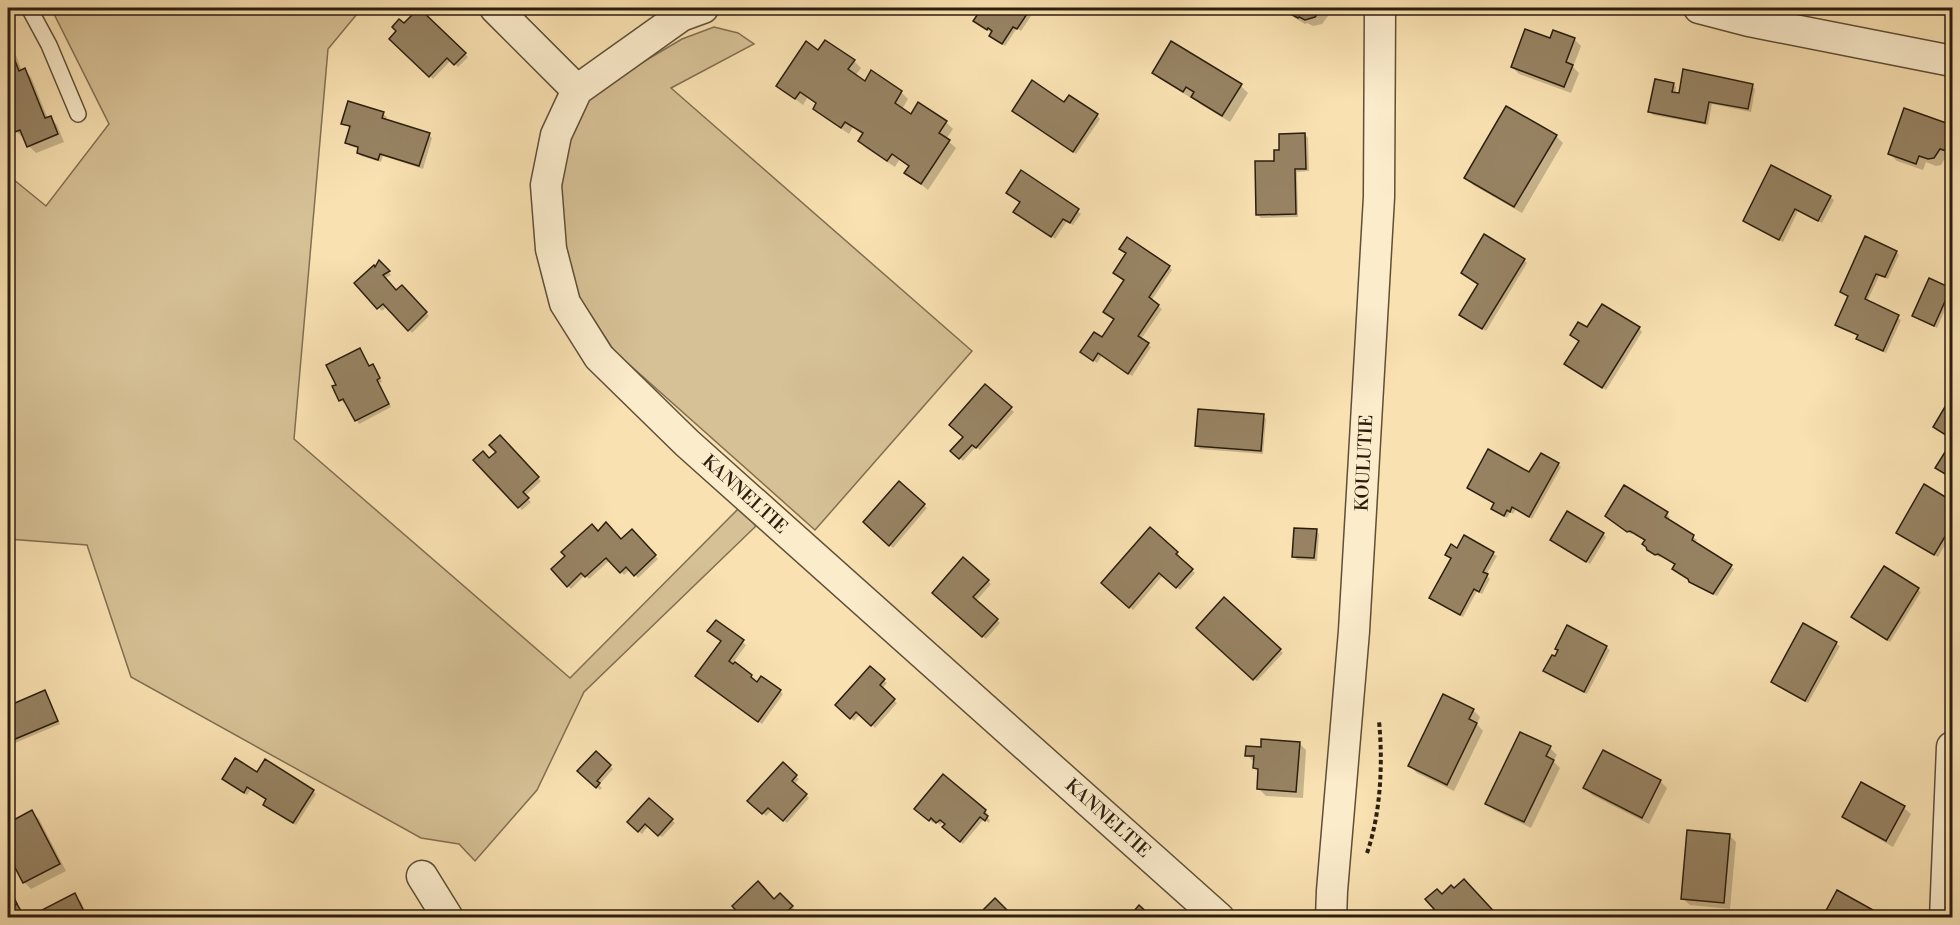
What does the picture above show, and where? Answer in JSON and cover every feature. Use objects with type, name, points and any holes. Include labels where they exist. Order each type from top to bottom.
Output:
[{"type":"street","points":[[495,8],[577,90]]},
{"type":"street","name":"KANNELTIE","points":[[703,8],[681,16],[577,90],[556,135],[546,185],[551,249],[565,303],[599,357],[687,443],[1220,918]]},
{"type":"street","name":"KOULUTIE","points":[[1332,918],[1332,891],[1354,631],[1378,209],[1380,8]]},
{"type":"street","points":[[1699,8],[1749,21],[1953,61]]},
{"type":"street","points":[[1945,918],[1953,747]]},
{"type":"street","points":[[422,876],[448,918]]},
{"type":"lane","points":[[29,8],[50,45],[78,114]]},
{"type":"shaded area","points":[[51,8],[362,8],[328,49],[294,439],[570,678],[740,507],[756,526],[584,692],[537,790],[475,861],[459,844],[421,838],[131,677],[87,545],[8,539],[8,175],[46,206],[109,124]]},
{"type":"shaded area","points":[[714,27],[738,33],[754,44],[671,88],[972,351],[815,530],[614,351],[578,295],[560,247],[556,188],[567,137],[592,92],[682,39]]},
{"type":"building","points":[[419,8],[466,53],[454,65],[447,58],[429,77],[389,39],[396,31],[392,27],[399,19],[404,23]]},
{"type":"building","points":[[982,8],[1024,8],[1029,11],[1017,29],[1013,27],[1002,44],[989,36],[992,31],[973,21]]},
{"type":"building","points":[[1280,8],[1323,8],[1315,17],[1305,20]]},
{"type":"building","points":[[1525,29],[1550,38],[1553,30],[1575,38],[1566,62],[1573,65],[1564,87],[1511,67]]},
{"type":"building","points":[[825,40],[855,60],[848,69],[865,81],[871,70],[902,91],[895,103],[911,114],[918,102],[947,121],[939,133],[950,140],[921,184],[904,173],[909,166],[892,154],[887,161],[858,141],[863,133],[845,122],[841,128],[813,109],[816,103],[800,92],[795,99],[776,86],[806,41],[818,50]]},
{"type":"building","points":[[1171,41],[1242,84],[1222,116],[1191,97],[1194,92],[1186,87],[1183,92],[1152,73]]},
{"type":"building","points":[[8,43],[19,71],[25,68],[45,118],[51,116],[58,134],[27,147],[20,130],[15,132],[8,114]]},
{"type":"building","points":[[1683,69],[1753,84],[1748,109],[1709,102],[1705,123],[1648,112],[1655,79],[1674,83],[1672,92],[1679,93]]},
{"type":"building","points":[[1032,80],[1064,102],[1069,95],[1098,114],[1073,152],[1012,111]]},
{"type":"building","points":[[348,101],[384,112],[382,118],[430,133],[419,166],[380,154],[378,160],[357,153],[358,147],[345,143],[350,126],[341,124]]},
{"type":"building","points":[[1506,106],[1557,135],[1514,207],[1464,178]]},
{"type":"building","points":[[1904,108],[1952,125],[1952,153],[1940,149],[1934,158],[1919,156],[1916,164],[1888,154]]},
{"type":"building","points":[[1305,133],[1306,169],[1295,169],[1296,214],[1256,215],[1255,161],[1274,161],[1274,150],[1279,150],[1279,134]]},
{"type":"building","points":[[1771,165],[1831,196],[1818,221],[1795,209],[1779,240],[1743,221]]},
{"type":"building","points":[[1021,170],[1079,209],[1070,223],[1063,219],[1051,237],[1013,212],[1020,202],[1006,193]]},
{"type":"building","points":[[1484,234],[1525,259],[1482,329],[1459,315],[1478,284],[1461,273]]},
{"type":"building","points":[[1865,236],[1897,251],[1885,277],[1876,274],[1865,299],[1899,315],[1883,351],[1856,339],[1858,335],[1835,325],[1848,296],[1840,292]]},
{"type":"building","points":[[1127,237],[1170,266],[1149,297],[1159,305],[1138,336],[1149,343],[1128,374],[1098,353],[1093,361],[1080,352],[1094,332],[1102,337],[1114,319],[1103,312],[1124,280],[1113,273],[1126,253],[1119,249]]},
{"type":"building","points":[[379,260],[390,271],[383,275],[396,290],[402,285],[427,312],[408,331],[383,304],[377,309],[354,283],[374,265],[375,267]]},
{"type":"building","points":[[1929,278],[1951,288],[1934,326],[1912,316]]},
{"type":"building","points":[[1602,304],[1640,327],[1602,388],[1564,364],[1579,341],[1570,335],[1578,322],[1587,327]]},
{"type":"building","points":[[360,348],[369,366],[373,364],[380,378],[377,380],[389,404],[355,421],[343,399],[339,401],[332,386],[336,385],[326,365]]},
{"type":"building","points":[[985,384],[1012,407],[976,448],[972,445],[959,459],[950,451],[963,437],[949,425]]},
{"type":"building","points":[[1952,395],[1952,439],[1933,427]]},
{"type":"building","points":[[1198,409],[1264,414],[1261,451],[1195,446]]},
{"type":"building","points":[[500,435],[539,477],[523,492],[529,498],[518,508],[473,460],[483,451],[489,458],[496,452],[489,445]]},
{"type":"building","points":[[1488,449],[1529,472],[1541,453],[1559,463],[1529,517],[1512,507],[1510,512],[1507,510],[1504,516],[1491,509],[1494,503],[1467,488]]},
{"type":"building","points":[[1945,452],[1952,457],[1952,478],[1935,468]]},
{"type":"building","points":[[899,481],[925,504],[889,546],[863,522]]},
{"type":"building","points":[[1924,484],[1952,501],[1952,525],[1934,555],[1896,533]]},
{"type":"building","points":[[1624,485],[1668,512],[1665,517],[1694,535],[1692,540],[1732,565],[1713,594],[1689,582],[1672,569],[1675,564],[1647,550],[1642,544],[1645,540],[1630,531],[1627,532],[1605,516]]},
{"type":"building","points":[[1567,511],[1604,533],[1586,562],[1550,540]]},
{"type":"building","points":[[606,522],[621,539],[632,529],[656,555],[634,576],[626,567],[620,573],[606,558],[585,577],[581,573],[567,587],[551,569],[565,556],[561,552],[592,524],[598,531]]},
{"type":"building","points":[[1150,527],[1193,569],[1176,588],[1159,573],[1129,608],[1101,583]]},
{"type":"building","points":[[1294,528],[1317,529],[1314,558],[1292,557]]},
{"type":"building","points":[[1464,535],[1494,552],[1483,572],[1488,574],[1479,592],[1474,589],[1460,615],[1429,598],[1451,558],[1445,555],[1451,544],[1457,548]]},
{"type":"building","points":[[963,557],[989,580],[973,597],[998,619],[982,637],[932,593]]},
{"type":"building","points":[[1884,566],[1919,588],[1887,640],[1851,617]]},
{"type":"building","points":[[1224,597],[1281,649],[1253,680],[1196,628]]},
{"type":"building","points":[[716,620],[744,640],[729,661],[733,664],[735,662],[752,675],[751,677],[757,682],[761,676],[781,690],[758,722],[695,676],[721,641],[707,631]]},
{"type":"building","points":[[1803,623],[1837,642],[1805,701],[1771,682]]},
{"type":"building","points":[[1567,625],[1607,646],[1584,692],[1543,671],[1552,655],[1555,656],[1558,650],[1555,649]]},
{"type":"building","points":[[870,666],[885,679],[880,685],[895,699],[871,726],[856,712],[850,719],[835,705]]},
{"type":"building","points":[[45,690],[58,721],[8,742],[8,706]]},
{"type":"building","points":[[1443,694],[1474,709],[1469,719],[1477,723],[1447,785],[1408,766]]},
{"type":"building","points":[[1520,732],[1551,746],[1546,756],[1554,760],[1524,822],[1485,804]]},
{"type":"building","points":[[1261,739],[1300,742],[1296,792],[1257,789],[1258,769],[1253,768],[1254,756],[1245,756],[1246,746],[1261,747]]},
{"type":"building","points":[[1603,750],[1661,780],[1642,818],[1583,788]]},
{"type":"building","points":[[596,751],[611,765],[597,781],[600,783],[596,788],[577,771]]},
{"type":"building","points":[[235,758],[257,772],[265,759],[314,790],[293,823],[263,805],[266,799],[247,787],[244,793],[222,779]]},
{"type":"building","points":[[783,762],[797,775],[792,781],[807,794],[783,821],[768,808],[762,814],[747,801]]},
{"type":"building","points":[[943,774],[986,810],[984,813],[988,816],[985,821],[980,817],[960,842],[942,827],[945,824],[940,820],[936,823],[931,818],[929,821],[914,809]]},
{"type":"building","points":[[1861,782],[1905,806],[1886,841],[1842,817]]},
{"type":"building","points":[[649,798],[673,819],[658,836],[645,824],[638,832],[627,822]]},
{"type":"building","points":[[32,810],[60,864],[23,883],[8,854],[8,823]]},
{"type":"building","points":[[1687,830],[1730,834],[1724,903],[1681,899]]},
{"type":"building","points":[[1464,879],[1500,918],[1442,918],[1425,899],[1437,889],[1442,894],[1451,885],[1454,888]]},
{"type":"building","points":[[758,881],[774,899],[780,893],[793,906],[780,918],[773,918],[770,915],[767,918],[743,918],[732,906]]},
{"type":"building","points":[[10,889],[17,904],[8,909],[8,890]]},
{"type":"building","points":[[1837,890],[1882,915],[1880,918],[1822,918]]},
{"type":"building","points":[[75,893],[87,918],[40,918],[38,912]]},
{"type":"building","points":[[995,898],[1008,911],[1004,913],[1009,918],[975,918]]},
{"type":"building","points":[[17,904],[25,918],[8,918],[8,909]]},
{"type":"building","points":[[1139,905],[1153,918],[1128,918]]}]
